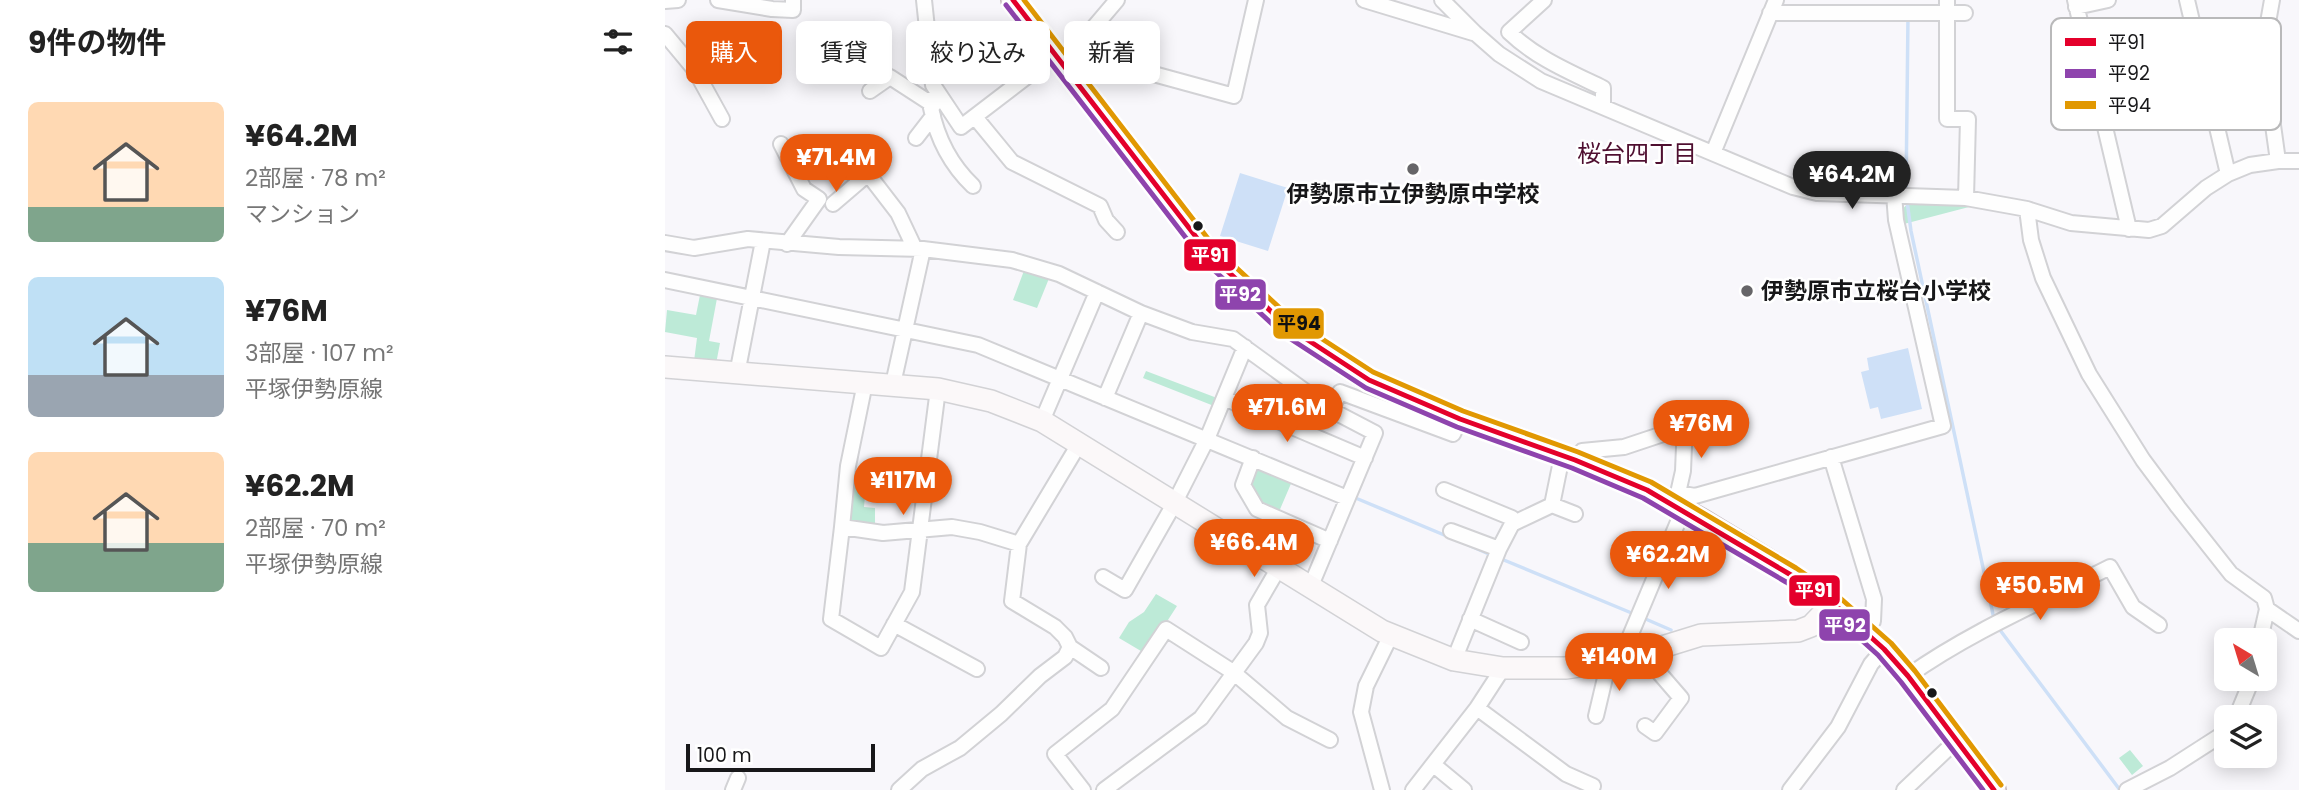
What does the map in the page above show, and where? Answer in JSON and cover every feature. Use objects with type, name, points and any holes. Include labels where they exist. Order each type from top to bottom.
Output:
[{"type":"main road","points":[[1013,0],[1210,255],[1288,327],[1369,380],[1460,419],[1569,458],[1678,502],[1833,603],[1884,649],[1908,676],[1994,790]]},
{"type":"street","points":[[665,1],[678,0]]},
{"type":"street","points":[[726,1],[793,10],[793,0]]},
{"type":"street","points":[[924,0],[933,85],[961,127],[1059,60],[1117,0]]},
{"type":"street","points":[[1059,60],[1084,55],[1234,96],[1256,0]]},
{"type":"street","points":[[1364,0],[1475,33]]},
{"type":"street","points":[[1442,0],[1499,54],[1541,81],[1793,187],[1817,193],[1966,198],[2027,209],[2071,223],[2148,230],[2162,226],[2206,188],[2228,174],[2250,165],[2278,160],[2299,161]]},
{"type":"street","points":[[1544,0],[1509,32],[1522,45],[1547,61],[1603,88],[1603,107]]},
{"type":"street","points":[[2076,4],[2108,0]]},
{"type":"street","points":[[2187,0],[2191,18]]},
{"type":"street","points":[[2269,18],[2272,0]]},
{"type":"street","points":[[1713,153],[1773,7],[1947,6],[1965,13]]},
{"type":"street","points":[[1947,6],[1947,118],[1968,119],[1966,198]]},
{"type":"street","points":[[665,34],[695,70],[722,119]]},
{"type":"street","points":[[870,91],[890,77],[927,101],[940,97]]},
{"type":"street","points":[[940,97],[931,108],[933,116],[948,155],[973,186]]},
{"type":"street","points":[[916,138],[933,116]]},
{"type":"street","points":[[975,117],[1012,162],[1100,206],[1106,220],[1117,232]]},
{"type":"street","points":[[2106,130],[2129,229]]},
{"type":"street","points":[[2218,130],[2228,174]]},
{"type":"street","points":[[2274,130],[2278,160]]},
{"type":"street","points":[[781,144],[804,189],[819,200],[787,244]]},
{"type":"street","points":[[833,204],[868,174],[898,213],[919,249],[906,330],[893,384]]},
{"type":"street","points":[[1678,502],[1943,426],[1896,220],[1894,194]]},
{"type":"street","points":[[2027,209],[2031,240],[2043,278],[2089,374],[2143,460],[2178,507],[2231,574],[2264,598],[2267,609],[2263,628]]},
{"type":"street","points":[[665,243],[694,248],[748,239],[787,244],[919,249],[1013,260],[1059,274],[1141,313],[1192,332],[1233,339],[1331,410],[1375,433],[1310,587]]},
{"type":"street","points":[[737,374],[763,241]]},
{"type":"street","points":[[665,280],[978,345],[1347,498]]},
{"type":"street","points":[[1042,421],[1097,292]]},
{"type":"street","points":[[1105,398],[1141,313]]},
{"type":"street","points":[[1103,577],[1125,590],[1207,439],[1245,347]]},
{"type":"street","points":[[665,367],[893,384],[938,389],[991,401],[1042,421],[1278,569],[1391,635],[1454,660],[1503,668],[1566,668],[1615,661],[1702,635],[1798,631],[1811,626],[1833,603]]},
{"type":"street","points":[[865,383],[848,466],[831,620],[881,648],[912,592],[938,389]]},
{"type":"street","points":[[1331,410],[1340,391],[1454,434],[1460,419]]},
{"type":"street","points":[[1224,398],[1365,458]]},
{"type":"street","points":[[1454,660],[1511,524],[1552,505],[1569,458],[1582,451],[1624,447],[1685,424],[1683,471],[1678,502],[1596,716]]},
{"type":"street","points":[[1079,444],[1019,544],[1012,601],[1055,627],[1070,647],[1101,668]]},
{"type":"street","points":[[1831,457],[1874,599],[1873,621],[1864,630]]},
{"type":"street","points":[[1253,458],[1243,485],[1257,509],[1330,541]]},
{"type":"street","points":[[1444,490],[1512,518],[1515,522]]},
{"type":"street","points":[[1552,505],[1575,514]]},
{"type":"street","points":[[842,527],[883,533],[953,527],[1019,544]]},
{"type":"street","points":[[1451,531],[1499,550]]},
{"type":"street","points":[[1908,676],[2002,621],[2110,567],[2133,607],[2159,625]]},
{"type":"street","points":[[1104,790],[1201,718],[1261,634],[1257,606],[1278,569]]},
{"type":"street","points":[[2267,609],[2299,631]]},
{"type":"street","points":[[1470,619],[1521,642]]},
{"type":"street","points":[[894,624],[977,668]]},
{"type":"street","points":[[1083,790],[1055,754],[1112,709],[1166,629],[1233,672],[1287,718],[1330,740]]},
{"type":"street","points":[[1382,790],[1361,712],[1366,686],[1391,635]]},
{"type":"street","points":[[899,790],[922,769],[960,748],[1001,714],[1040,676],[1065,657],[1070,647]]},
{"type":"street","points":[[1792,790],[1838,727],[1871,664],[1884,649]]},
{"type":"street","points":[[1642,653],[1681,698],[1653,732]]},
{"type":"street","points":[[1413,790],[1478,708],[1503,668]]},
{"type":"street","points":[[1478,708],[1566,774],[1593,786],[1591,790]]},
{"type":"street","points":[[1905,790],[1957,740]]},
{"type":"street","points":[[2127,790],[2170,768],[2214,740]]},
{"type":"street","points":[[1434,765],[1464,790]]},
{"type":"green space","points":[[1911,201],[1969,207],[1900,225],[1902,211]]},
{"type":"green space","points":[[1025,268],[1050,276],[1037,308],[1013,300]]},
{"type":"green space","points":[[701,290],[718,293],[709,341],[720,343],[716,364],[694,361],[697,338],[665,332],[667,310],[696,315]]},
{"type":"green space","points":[[1146,371],[1217,398],[1214,406],[1143,378]]},
{"type":"green space","points":[[1254,466],[1293,479],[1278,514],[1261,507],[1246,484]]},
{"type":"green space","points":[[850,484],[866,484],[864,507],[875,508],[875,527],[849,523]]},
{"type":"green space","points":[[1156,594],[1177,606],[1146,654],[1119,638],[1129,622],[1144,612]]},
{"type":"green space","points":[[2130,750],[2143,766],[2132,775],[2119,758]]},
{"type":"water","points":[[1240,173],[1288,188],[1268,251],[1220,236]]},
{"type":"water","points":[[1908,348],[1922,409],[1881,419],[1878,407],[1870,409],[1861,372],[1869,370],[1867,358]]},
{"type":"waterway","points":[[1906,194],[1908,16]]},
{"type":"waterway","points":[[1907,201],[1911,231],[1994,619]]},
{"type":"waterway","points":[[1358,499],[1449,537]]},
{"type":"waterway","points":[[1466,544],[1491,555]]},
{"type":"waterway","points":[[1499,558],[1634,614]]},
{"type":"waterway","points":[[1641,617],[1671,630]]},
{"type":"waterway","points":[[1997,626],[2120,790]]},
{"type":"transit line","name":"平91","points":[[1013,0],[1210,255],[1288,327],[1369,380],[1460,419],[1575,460],[1647,490],[1791,575],[1833,603],[1884,649],[1908,676],[1994,790]]},
{"type":"transit line","name":"平94","points":[[1024,0],[1216,249],[1293,320],[1373,372],[1463,411],[1578,452],[1651,482],[1796,568],[1839,597],[1891,643],[2001,785]]},
{"type":"transit line","name":"平92","points":[[1006,5],[1203,260],[1283,334],[1366,388],[1457,427],[1572,468],[1643,498],[1786,582],[1828,610],[1878,655],[1983,790]]},
{"type":"place","name":"伊勢原市立伊勢原中学校","points":[[1413,169]]},
{"type":"place","name":"伊勢原市立桜台小学校","points":[[1747,291]]},
{"type":"district","name":"桜台四丁目","points":[[1637,153]]}]
